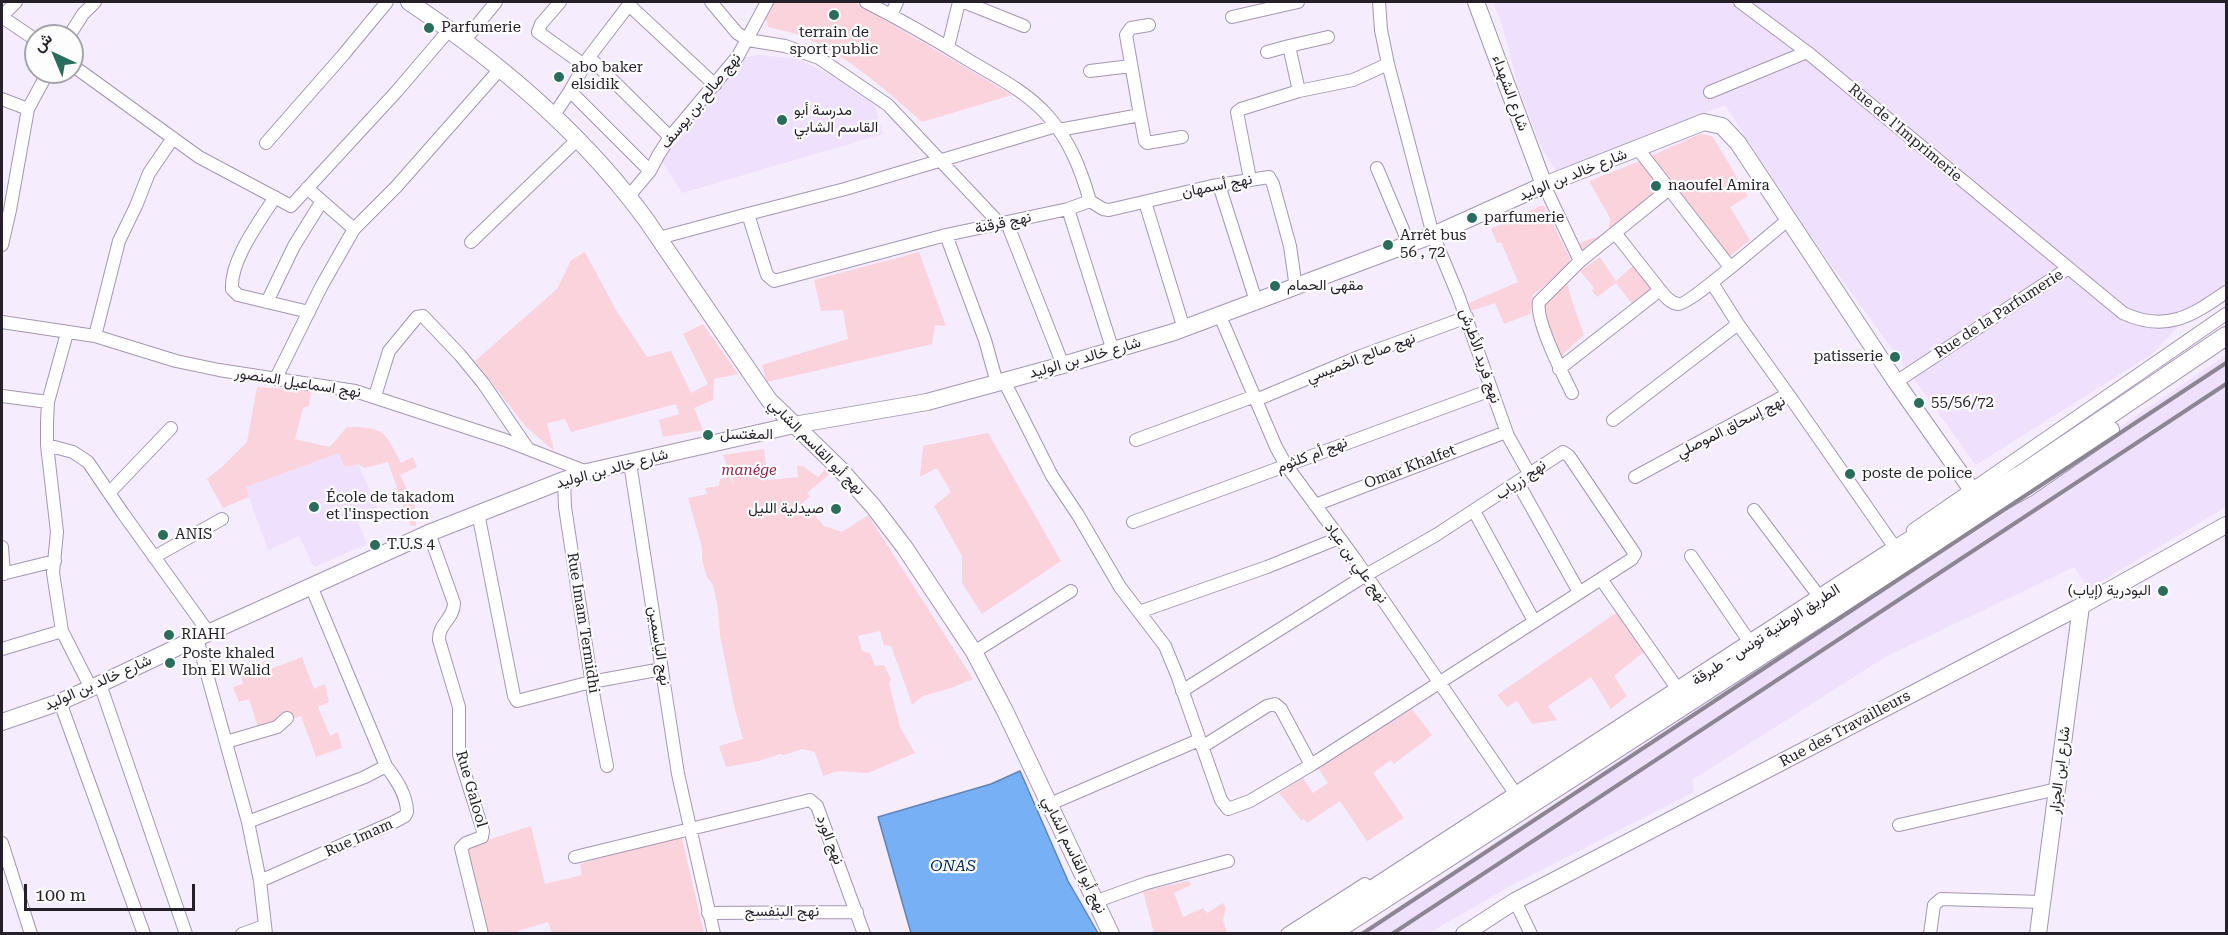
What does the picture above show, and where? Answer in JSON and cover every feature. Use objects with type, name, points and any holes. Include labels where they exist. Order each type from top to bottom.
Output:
[{"type":"main road","name":"الطريق الوطنية تونس - طبرقة","points":[[1304,933],[1515,792],[1678,690],[1895,547],[2022,474],[2226,336]]},
{"type":"main road","name":"الطريق الوطنية تونس - طبرقة","points":[[1330,933],[1978,499],[2026,488],[2226,350]]},
{"type":"street","points":[[16,2],[2,17],[24,32]]},
{"type":"street","points":[[77,24],[95,2]]},
{"type":"street","points":[[266,143],[387,2]]},
{"type":"street","name":"نهج أبو القاسم الشابي","points":[[409,2],[429,7],[449,30],[500,69],[554,115],[578,139],[629,196],[758,386],[774,405],[840,469],[873,506],[905,548],[974,652],[1111,933]]},
{"type":"street","points":[[465,40],[496,2]]},
{"type":"street","points":[[560,2],[541,24],[538,32],[586,61],[670,137]]},
{"type":"street","points":[[711,2],[737,33],[748,40],[801,51],[819,58],[888,105],[1004,223],[1063,365]]},
{"type":"street","name":"نهج صالح بن يوسف","points":[[629,196],[651,171],[658,154],[670,137],[738,56],[767,2]]},
{"type":"street","points":[[867,2],[948,47],[1026,96],[1058,128],[1076,159],[1090,201]]},
{"type":"street","points":[[891,15],[897,2]]},
{"type":"street","points":[[948,47],[959,2]]},
{"type":"street","points":[[964,2],[1024,26]]},
{"type":"street","points":[[1232,17],[1298,2]]},
{"type":"street","points":[[1379,2],[1381,30],[1388,64],[1433,235]]},
{"type":"street","name":"شارع الشهداء","points":[[1476,2],[1544,185]]},
{"type":"street","name":"Rue de l'Imprimerie","points":[[1740,2],[1807,52],[2067,269]]},
{"type":"street","points":[[554,115],[586,61],[630,3],[715,84]]},
{"type":"street","points":[[1149,25],[1131,28],[1126,33],[1144,141],[1147,143],[1182,137]]},
{"type":"street","points":[[84,74],[198,157],[291,206],[397,91],[449,30]]},
{"type":"street","points":[[1267,52],[1328,37]]},
{"type":"street","points":[[1289,46],[1299,91]]},
{"type":"street","points":[[1710,92],[1807,52]]},
{"type":"street","points":[[1250,179],[1237,112],[1299,91],[1353,80],[1388,64]]},
{"type":"street","points":[[1090,71],[1131,66]]},
{"type":"street","points":[[276,378],[354,229],[396,187],[500,69]]},
{"type":"street","points":[[2,245],[7,195],[28,109],[42,84]]},
{"type":"street","points":[[570,91],[651,171]]},
{"type":"street","points":[[2,99],[28,109]]},
{"type":"street","points":[[659,238],[844,189],[1058,128],[1140,115]]},
{"type":"street","name":"شارع خالد بن الوليد","points":[[2,722],[60,702],[429,533],[564,480],[587,472],[794,425],[927,402],[1184,329],[1433,235],[1544,185],[1699,123],[1710,122],[1722,126],[1738,143],[1896,382],[1978,499]]},
{"type":"street","points":[[95,336],[119,241],[149,173],[173,138]]},
{"type":"street","points":[[471,242],[578,139]]},
{"type":"street","points":[[1638,149],[1730,267]]},
{"type":"street","points":[[1377,168],[1409,244]]},
{"type":"street","name":"نهج أسمهان","points":[[1090,201],[1109,210],[1267,176],[1273,184],[1290,246],[1296,288]]},
{"type":"street","points":[[1218,185],[1256,302]]},
{"type":"street","points":[[1544,185],[1580,261]]},
{"type":"street","points":[[307,188],[354,229]]},
{"type":"street","points":[[1572,393],[1559,369],[1538,305],[1542,298],[1580,261],[1669,189]]},
{"type":"street","points":[[275,197],[239,259],[231,286],[232,290],[238,295],[309,312]]},
{"type":"street","points":[[267,302],[294,246],[322,201]]},
{"type":"street","name":"نهج قرقنة","points":[[748,214],[767,275],[774,281],[946,235],[1068,209],[1090,201]]},
{"type":"street","points":[[1145,202],[1184,329]]},
{"type":"street","points":[[1068,209],[1113,351]]},
{"type":"street","points":[[1616,234],[1660,290],[1670,301],[1679,304],[1685,303],[1712,283],[1789,219]]},
{"type":"street","points":[[946,235],[1000,382],[1042,459],[1096,544],[1120,587],[1161,640],[1221,800],[1230,809],[1250,801],[1311,765],[1601,579],[1678,690]]},
{"type":"street","name":"نهج فريد الأطرش","points":[[1433,235],[1467,317],[1506,432],[1530,475]]},
{"type":"street","name":"Rue de la Parfumerie","points":[[1896,382],[2067,269],[2123,313],[2142,320],[2163,321],[2183,318],[2202,309],[2226,292]]},
{"type":"street","points":[[1712,283],[1788,394]]},
{"type":"street","points":[[1559,369],[1660,290]]},
{"type":"street","points":[[1978,499],[2226,314]]},
{"type":"street","points":[[375,396],[389,351],[417,317],[423,316],[483,383],[528,449]]},
{"type":"street","name":"نهج علي بن عياد","points":[[1220,316],[1286,465],[1366,575],[1515,792]]},
{"type":"street","name":"نهج صالح الخميسي","points":[[1136,440],[1255,398],[1467,317]]},
{"type":"street","name":"نهج اسماعيل المنصور","points":[[2,322],[95,336],[189,364],[331,386],[375,396],[587,472]]},
{"type":"street","points":[[1613,420],[1738,324]]},
{"type":"street","points":[[67,333],[48,402],[47,445],[57,532],[54,585],[62,631],[96,686],[186,933]]},
{"type":"street","name":"نهج أم كلثوم","points":[[1133,522],[1491,390]]},
{"type":"street","name":"نهج إسحاق الموصلي","points":[[1635,477],[1788,394],[1895,547]]},
{"type":"street","points":[[2,396],[48,402]]},
{"type":"street","points":[[109,494],[171,428]]},
{"type":"street","name":"Omar Khalfet","points":[[1315,505],[1506,432]]},
{"type":"street","points":[[47,445],[73,452],[85,459],[154,557],[203,635],[260,881],[265,930],[242,933]]},
{"type":"street","name":"نهج زرياب","points":[[1182,691],[1366,575],[1474,511],[1530,475],[1557,454],[1566,452],[1635,554],[1632,559],[1601,579]]},
{"type":"street","name":"نهج الياسمين","points":[[630,463],[678,774],[688,829],[714,933]]},
{"type":"street","name":"Rue Imam Termidhi","points":[[564,480],[565,507],[591,682],[607,766]]},
{"type":"street","points":[[1518,483],[1579,592]]},
{"type":"street","points":[[1754,510],[1819,596]]},
{"type":"street","points":[[1474,511],[1534,621]]},
{"type":"street","points":[[478,513],[515,699],[521,701],[591,682],[662,669]]},
{"type":"street","points":[[154,557],[222,519]]},
{"type":"street","name":"Rue des Travailleurs","points":[[1464,933],[1515,901],[2081,606],[2226,525]]},
{"type":"street","name":"Rue Galool","points":[[429,533],[454,603],[452,614],[440,628],[439,640],[459,707],[459,755],[483,831],[482,837],[466,843],[461,848],[482,933]]},
{"type":"street","points":[[1139,612],[1267,567],[1339,538]]},
{"type":"street","points":[[2,547],[3,574],[55,561]]},
{"type":"street","points":[[1691,556],[1750,643]]},
{"type":"street","name":"Rue Imam","points":[[260,881],[405,816],[408,808],[398,781],[386,766],[311,586]]},
{"type":"street","points":[[974,652],[1071,591]]},
{"type":"street","name":"شارع ابن الجزار","points":[[2038,933],[2081,606]]},
{"type":"street","points":[[2,649],[62,631]]},
{"type":"street","points":[[60,702],[144,933]]},
{"type":"street","points":[[1050,804],[1200,743],[1267,706],[1275,704],[1281,709],[1311,765]]},
{"type":"street","points":[[226,742],[278,727],[287,718]]},
{"type":"street","points":[[248,822],[364,777],[386,766]]},
{"type":"street","points":[[1899,825],[2057,789]]},
{"type":"street","points":[[1287,933],[1515,792]]},
{"type":"street","name":"نهج الورد","points":[[688,829],[803,801],[813,801],[817,806],[864,933]]},
{"type":"street","points":[[575,857],[688,829]]},
{"type":"street","points":[[2,843],[31,933]]},
{"type":"street","points":[[1096,901],[1147,883],[1228,861]]},
{"type":"street","points":[[1930,933],[1934,905],[1941,899],[2042,902]]},
{"type":"street","points":[[1515,901],[1531,933]]},
{"type":"street","name":"نهج البنفسج","points":[[708,913],[857,912]]},
{"type":"shaded area","points":[[1493,2],[2226,2],[2226,287],[2191,313],[2152,354],[1976,465],[1809,234],[1725,105],[1557,171],[1542,149],[1519,89],[1502,24]]},
{"type":"shaded area","name":"مدرسة أبو القاسم الشابي","points":[[760,55],[798,59],[833,76],[875,106],[883,134],[682,193],[658,155],[732,59]]},
{"type":"shaded area","points":[[2226,355],[2226,507],[2088,589],[2074,567],[1887,656],[1692,780],[1694,792],[1514,884],[1429,933],[1357,934],[1978,523]]},
{"type":"shaded area","name":"École de takadom et l'inspection","points":[[339,453],[358,464],[381,516],[358,522],[367,544],[314,567],[299,536],[268,550],[245,487]]},
{"type":"green space","name":"terrain de sport public","points":[[774,2],[854,2],[1012,95],[922,122],[880,86],[836,54],[800,35],[768,27],[765,15]]},
{"type":"green space","points":[[1700,134],[1712,136],[1748,196],[1730,207],[1750,240],[1726,259],[1649,157]]},
{"type":"green space","points":[[1640,161],[1662,190],[1583,253],[1577,244],[1604,234],[1609,229],[1610,218],[1589,181]]},
{"type":"green space","points":[[1544,206],[1570,258],[1568,265],[1533,295],[1530,314],[1504,324],[1495,303],[1471,311],[1469,303],[1518,282],[1501,242],[1497,243],[1491,229]]},
{"type":"green space","points":[[585,252],[616,310],[647,357],[671,351],[691,393],[708,384],[683,334],[703,324],[738,374],[714,379],[713,400],[694,408],[703,430],[663,437],[659,420],[679,414],[676,404],[571,432],[565,419],[547,423],[554,451],[526,427],[475,361],[557,289],[571,260]]},
{"type":"green space","points":[[919,252],[946,326],[935,325],[932,344],[767,382],[762,365],[848,339],[843,310],[821,311],[814,280]]},
{"type":"green space","points":[[1600,257],[1616,281],[1635,264],[1651,286],[1649,293],[1633,305],[1616,283],[1597,297],[1592,291],[1594,288],[1580,271]]},
{"type":"green space","points":[[1568,283],[1584,335],[1560,357],[1541,306]]},
{"type":"green space","points":[[257,387],[311,390],[309,406],[303,408],[295,439],[330,447],[347,427],[369,428],[382,433],[401,463],[413,457],[417,467],[400,475],[415,506],[416,526],[410,525],[388,462],[365,468],[358,464],[345,467],[339,453],[246,487],[249,497],[223,508],[207,479],[247,442]]},
{"type":"green space","points":[[988,433],[1061,561],[982,614],[962,583],[962,556],[934,506],[951,492],[937,468],[920,477],[923,446]]},
{"type":"green space","name":"manége","points":[[764,449],[768,480],[798,477],[797,466],[803,466],[818,477],[826,469],[832,472],[807,493],[810,496],[803,503],[824,526],[842,532],[868,515],[973,679],[923,696],[912,705],[891,646],[884,645],[880,631],[858,636],[862,651],[870,653],[875,666],[884,665],[891,679],[889,683],[900,727],[915,753],[868,773],[838,771],[823,776],[815,752],[802,749],[726,767],[719,746],[743,739],[720,635],[713,585],[707,577],[702,560],[702,547],[688,498],[707,494],[705,488],[719,486],[720,479],[729,476],[735,487],[723,455]]},
{"type":"green space","points":[[1616,613],[1646,650],[1614,676],[1627,696],[1611,709],[1591,677],[1548,706],[1557,720],[1532,724],[1517,701],[1507,707],[1497,695]]},
{"type":"green space","points":[[302,657],[314,689],[325,684],[329,702],[318,707],[330,736],[338,732],[342,748],[316,757],[301,716],[259,730],[249,699],[239,702],[233,687],[243,684],[240,672],[265,661],[268,670]]},
{"type":"green space","points":[[1412,709],[1432,735],[1394,764],[1391,760],[1373,773],[1404,818],[1367,841],[1340,801],[1307,823],[1304,819],[1301,820],[1279,793],[1303,778],[1313,793],[1328,783],[1318,768]]},
{"type":"green space","points":[[531,826],[545,884],[582,875],[580,864],[681,834],[704,933],[552,933],[548,922],[518,931],[518,933],[489,933],[463,848]]},
{"type":"green space","points":[[1189,881],[1191,885],[1174,893],[1183,917],[1203,908],[1207,913],[1223,903],[1226,908],[1223,920],[1227,933],[1154,933],[1143,891]]},
{"type":"water","name":"ONAS","points":[[1020,771],[1068,881],[1098,933],[911,933],[878,817],[991,784]]},
{"type":"railway","points":[[1362,934],[2226,363]]},
{"type":"railway","points":[[1392,934],[2226,384]]},
{"type":"place","name":"terrain de sport public","points":[[834,15]]},
{"type":"place","name":"Parfumerie","points":[[429,28]]},
{"type":"place","name":"abo baker elsidik","points":[[559,77]]},
{"type":"place","name":"مدرسة أبو القاسم الشابي","points":[[782,120]]},
{"type":"place","name":"naoufel Amira","points":[[1656,186]]},
{"type":"place","name":"parfumerie","points":[[1472,218]]},
{"type":"place","name":"Arrêt bus 56 , 72","points":[[1388,245]]},
{"type":"place","name":"مقهى الحمام","points":[[1275,286]]},
{"type":"place","name":"patisserie","points":[[1895,357]]},
{"type":"place","name":"55/56/72","points":[[1919,403]]},
{"type":"place","name":"المغتسل","points":[[708,435]]},
{"type":"place","name":"poste de police","points":[[1850,474]]},
{"type":"place","name":"École de takadom et l'inspection","points":[[314,507]]},
{"type":"place","name":"صيدلية الليل","points":[[836,509]]},
{"type":"place","name":"ANIS","points":[[163,535]]},
{"type":"place","name":"T.U.S 4","points":[[375,545]]},
{"type":"place","name":"البودرية (إياب)","points":[[2163,591]]},
{"type":"place","name":"RIAHI","points":[[169,635]]},
{"type":"place","name":"Poste khaled Ibn El Walid","points":[[170,663]]}]
